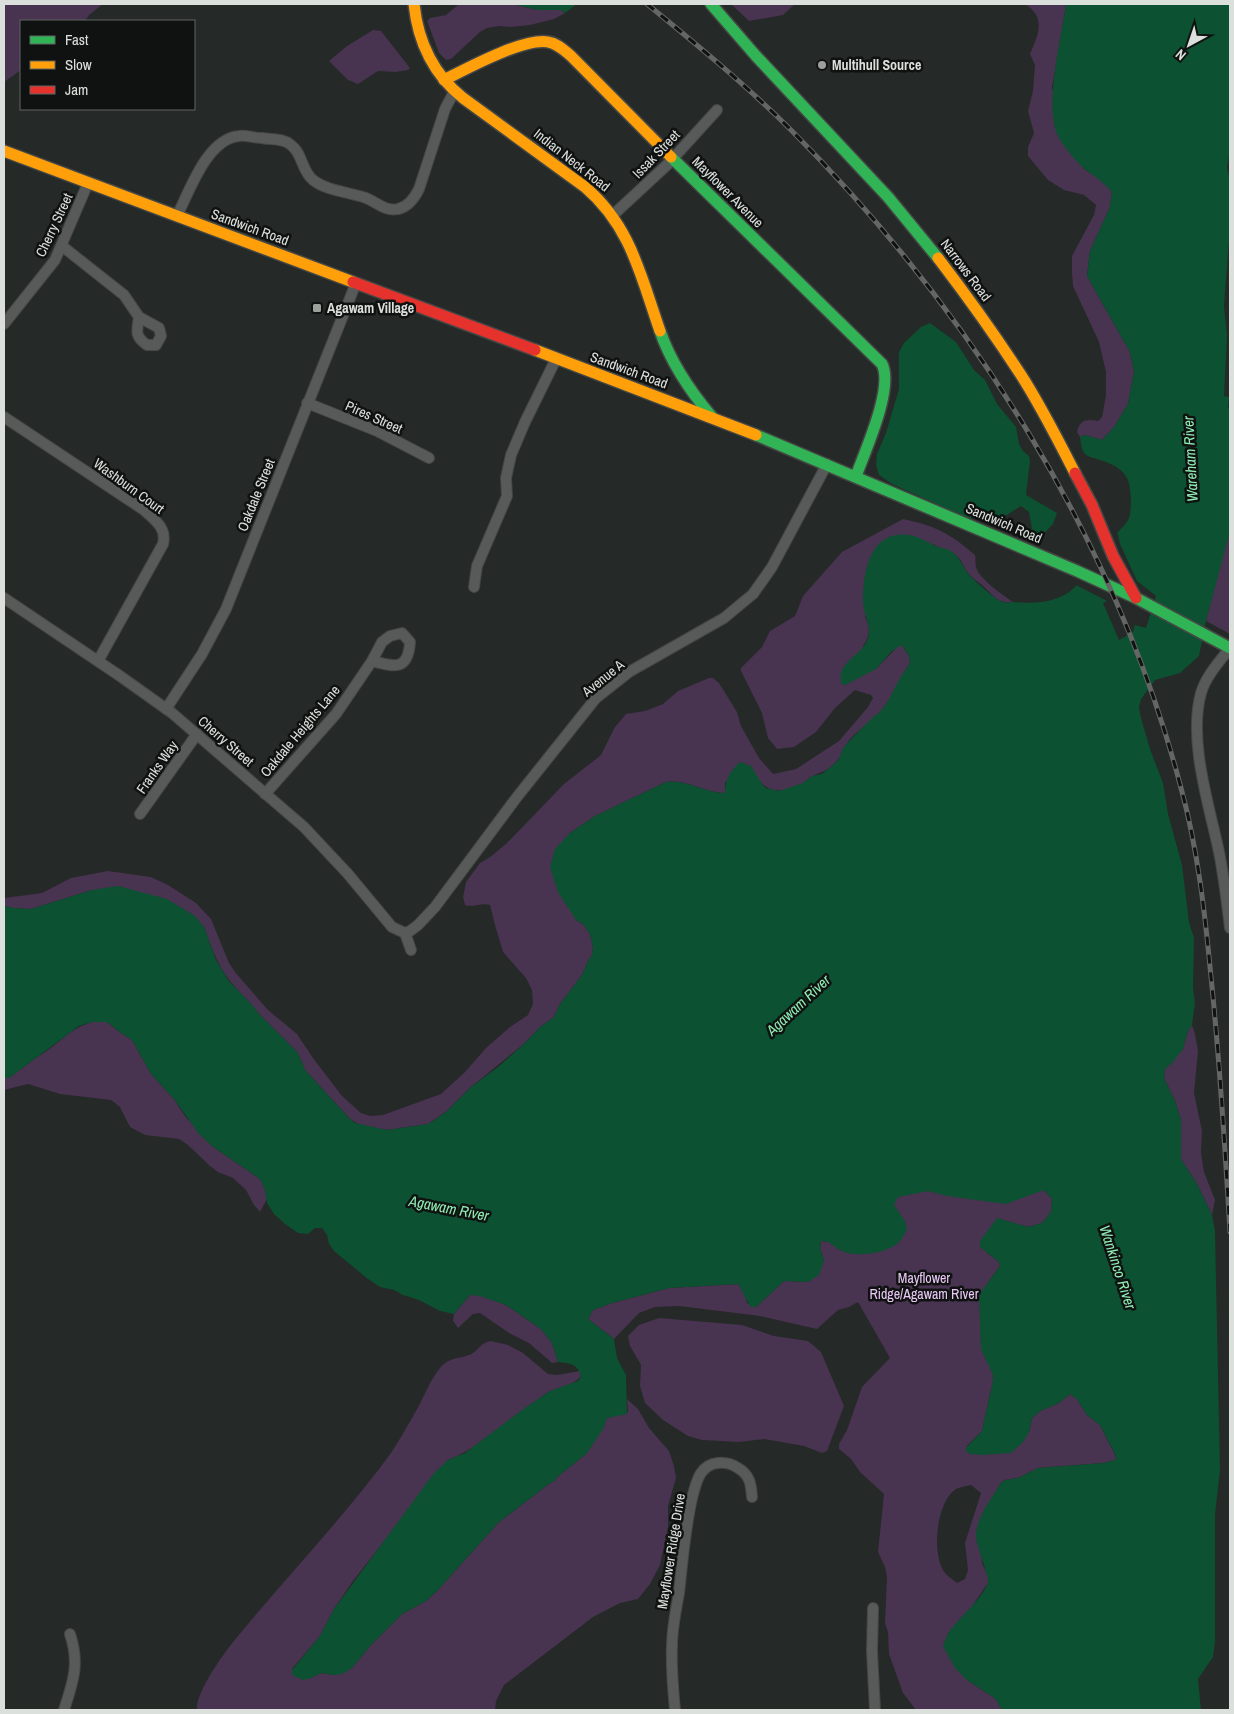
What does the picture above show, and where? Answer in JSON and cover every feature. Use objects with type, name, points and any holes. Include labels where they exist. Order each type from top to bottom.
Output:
[{"type":"main road","name":"Indian Neck Road","points":[[414,4],[422,44],[432,64],[444,80],[575,179],[598,199],[613,216],[628,241],[662,337],[672,359],[684,383],[712,417]]},
{"type":"main road","name":"Narrows Road","points":[[711,4],[756,56],[888,197],[937,255],[976,308],[1022,376],[1051,426],[1092,505],[1113,556],[1136,598]]},
{"type":"main road","name":"Mayflower Avenue","points":[[444,80],[523,45],[541,41],[551,42],[571,56],[883,366],[885,374],[882,397],[856,476]]},
{"type":"main road","name":"Sandwich Road","points":[[4,151],[712,417],[856,476],[1063,565],[1136,598],[1230,648]]},
{"type":"street","points":[[177,216],[214,148],[221,142],[239,136],[287,142],[298,152],[306,172],[316,182],[369,199],[387,208],[394,210],[401,208],[414,198],[419,189],[445,109],[455,90]]},
{"type":"street","name":"Issak Street","points":[[613,216],[673,159],[716,110]]},
{"type":"street","name":"Cherry Street","points":[[4,324],[47,271],[62,246],[88,183]]},
{"type":"street","points":[[62,246],[124,296],[139,317]]},
{"type":"street","name":"Oakdale Street","points":[[166,709],[188,678],[219,624],[356,283]]},
{"type":"street","points":[[474,586],[477,566],[508,496],[506,478],[514,446],[556,359]]},
{"type":"street","name":"Pires Street","points":[[307,403],[377,432],[429,458]]},
{"type":"street","name":"Washburn Court","points":[[4,417],[144,510],[164,531],[163,544],[98,661]]},
{"type":"street","name":"Avenue A","points":[[405,932],[410,932],[435,906],[517,797],[596,698],[630,672],[717,623],[753,594],[772,567],[827,464]]},
{"type":"street","name":"Cherry Street","points":[[4,598],[98,661],[166,709],[197,734],[323,847],[392,926],[405,932]]},
{"type":"street","points":[[1230,648],[1206,682],[1200,700],[1197,724],[1202,767],[1222,868],[1230,928]]},
{"type":"street","name":"Oakdale Heights Lane","points":[[265,794],[336,714],[372,660]]},
{"type":"street","name":"Franks Way","points":[[140,814],[197,734]]},
{"type":"street","points":[[405,932],[411,950]]},
{"type":"street","name":"Mayflower Ridge Drive","points":[[675,1710],[672,1642],[691,1507],[698,1478],[701,1472],[711,1465],[719,1463],[729,1464],[739,1468],[748,1477],[752,1497]]},
{"type":"street","points":[[873,1608],[872,1651],[875,1710]]},
{"type":"street","points":[[64,1710],[76,1665],[76,1654],[70,1634]]},
{"type":"green space","points":[[4,4],[103,4],[86,20],[20,20],[20,71],[4,82]]},
{"type":"green space","points":[[459,4],[512,4],[538,10],[561,10],[565,13],[554,19],[530,25],[487,28],[480,32],[451,59],[446,60],[439,53],[427,21],[430,18],[446,15]]},
{"type":"green space","points":[[731,4],[798,4],[794,5],[783,15],[749,21]]},
{"type":"green space","points":[[1025,4],[1064,4],[1066,6],[1052,88],[1084,169],[1104,182],[1112,192],[1110,207],[1090,251],[1087,276],[1130,352],[1134,372],[1128,404],[1114,427],[1102,440],[1085,435],[1080,437],[1077,432],[1082,422],[1087,420],[1098,421],[1102,417],[1106,395],[1106,372],[1099,342],[1073,286],[1072,272],[1072,256],[1094,215],[1096,205],[1084,195],[1064,190],[1048,180],[1028,156],[1028,147],[1034,133],[1028,111],[1033,91],[1035,65],[1030,54],[1039,27],[1036,15]]},
{"type":"green space","points":[[373,30],[381,31],[410,68],[396,72],[378,71],[358,84],[348,80],[329,61],[347,46]]},
{"type":"green space","points":[[1230,489],[1230,634],[1206,621],[1214,589]]},
{"type":"green space","points":[[903,519],[933,527],[958,541],[975,555],[976,567],[982,577],[1013,602],[1003,602],[996,598],[973,579],[958,557],[952,552],[933,544],[865,617],[869,632],[863,646],[872,670],[876,669],[899,645],[902,645],[909,656],[910,663],[884,708],[851,738],[837,761],[831,767],[802,784],[784,790],[767,787],[758,778],[725,782],[725,793],[710,791],[681,782],[666,782],[595,816],[570,833],[576,920],[583,924],[590,934],[593,947],[592,955],[582,975],[560,1004],[554,1017],[471,1087],[447,1111],[428,1124],[387,1130],[360,1125],[350,1119],[305,1070],[298,1053],[259,1014],[225,975],[204,927],[92,890],[31,909],[4,906],[4,898],[42,893],[71,878],[108,871],[151,877],[168,885],[196,903],[211,919],[229,963],[235,972],[268,1010],[297,1034],[342,1096],[361,1113],[370,1116],[383,1115],[441,1094],[465,1072],[486,1048],[510,1027],[528,1015],[533,1004],[532,990],[526,978],[503,952],[490,905],[465,905],[463,897],[466,882],[480,863],[506,844],[564,784],[601,755],[615,727],[626,714],[645,711],[663,704],[678,691],[709,678],[713,678],[719,683],[737,712],[741,726],[759,758],[773,774],[796,769],[839,741],[868,707],[873,698],[871,695],[855,690],[835,708],[816,732],[794,747],[777,749],[768,738],[762,713],[741,668],[762,647],[770,631],[795,616],[803,596],[842,552]]},
{"type":"green space","points":[[92,1022],[107,1022],[132,1040],[151,1074],[212,1146],[260,1179],[267,1199],[260,1212],[246,1190],[233,1178],[218,1172],[179,1139],[145,1135],[130,1127],[120,1107],[111,1100],[60,1094],[28,1084],[4,1090],[4,1078],[9,1078],[71,1032]]},
{"type":"green space","points":[[1192,1025],[1198,1051],[1194,1093],[1202,1131],[1201,1153],[1204,1172],[1215,1200],[1212,1215],[1197,1184],[1181,1159],[1181,1120],[1175,1101],[1164,1078],[1165,1069],[1183,1049],[1188,1031]]},
{"type":"green space","name":"Mayflower Ridge/Agawam River","points":[[889,1186],[1044,1190],[1052,1199],[1051,1212],[1042,1223],[1028,1227],[1000,1219],[987,1253],[999,1262],[1000,1266],[989,1281],[993,1381],[982,1431],[966,1447],[1029,1432],[1032,1418],[1040,1411],[1059,1403],[1070,1394],[1077,1399],[1087,1415],[1100,1425],[1116,1457],[1115,1460],[1104,1463],[1038,1468],[1018,1478],[1005,1480],[1001,1483],[980,1519],[982,1563],[989,1578],[988,1583],[969,1611],[948,1633],[967,1680],[996,1699],[1002,1710],[916,1710],[903,1693],[889,1654],[888,1632],[885,1623],[887,1577],[885,1567],[878,1552],[884,1494],[839,1449],[839,1444],[847,1430],[862,1387],[890,1358],[858,1302],[838,1310],[817,1329],[760,1316],[679,1306],[655,1307],[639,1313],[614,1339],[588,1319],[593,1310],[669,1288],[738,1284],[745,1294],[747,1303],[756,1307],[784,1281],[808,1282],[824,1260],[820,1249],[821,1241],[829,1242],[842,1251]],"holes":[[[971,1485],[981,1493],[965,1543],[968,1570],[965,1579],[957,1583],[946,1574],[938,1554],[937,1542],[940,1517],[949,1496],[956,1489]]]},
{"type":"green space","points":[[470,1295],[480,1295],[506,1305],[541,1329],[552,1343],[558,1362],[552,1363],[529,1343],[509,1333],[480,1313],[473,1314],[458,1328],[453,1321],[454,1314]]},
{"type":"green space","points":[[659,1318],[742,1325],[774,1336],[808,1341],[821,1352],[844,1406],[827,1451],[822,1453],[804,1446],[764,1439],[739,1442],[702,1440],[688,1436],[663,1420],[645,1403],[640,1386],[641,1365],[630,1346],[628,1336],[639,1325]]},
{"type":"green space","points":[[491,1341],[508,1345],[523,1353],[548,1374],[557,1375],[580,1371],[581,1376],[570,1384],[547,1393],[474,1447],[448,1460],[353,1581],[334,1609],[320,1636],[292,1669],[311,1678],[321,1673],[334,1675],[352,1668],[370,1646],[402,1614],[426,1601],[437,1591],[498,1523],[555,1481],[556,1478],[587,1453],[607,1418],[628,1412],[627,1399],[638,1409],[649,1428],[669,1451],[676,1478],[668,1506],[668,1527],[660,1565],[650,1584],[638,1599],[620,1603],[593,1617],[504,1685],[496,1701],[495,1710],[197,1710],[201,1693],[219,1661],[257,1613],[373,1477],[391,1453],[440,1368],[448,1361],[469,1355],[483,1344]]},
{"type":"water","points":[[512,4],[577,4],[565,13],[561,10],[538,10]]},
{"type":"water","points":[[1064,4],[1230,4],[1230,152],[1227,167],[1230,181],[1230,227],[1224,306],[1227,335],[1224,396],[1229,397],[1228,408],[1230,409],[1230,531],[1206,621],[1199,656],[1180,673],[1155,680],[1141,699],[1139,707],[1150,749],[1163,783],[1168,814],[1182,865],[1189,922],[1194,938],[1193,988],[1195,1003],[1192,1025],[1188,1031],[1183,1049],[1165,1069],[1164,1078],[1175,1101],[1181,1120],[1181,1159],[1197,1184],[1212,1215],[1215,1231],[1220,1470],[1215,1515],[1215,1642],[1213,1657],[1198,1679],[1201,1710],[1002,1710],[996,1699],[967,1680],[955,1668],[943,1646],[949,1632],[980,1597],[988,1583],[976,1535],[982,1514],[1001,1483],[1005,1480],[1018,1478],[1038,1468],[1104,1463],[1115,1460],[1116,1456],[1100,1425],[1087,1415],[1077,1399],[1070,1394],[1059,1403],[1040,1411],[1032,1418],[1029,1432],[1023,1442],[1011,1453],[981,1455],[970,1454],[966,1451],[966,1448],[982,1431],[993,1381],[993,1375],[981,1349],[979,1299],[981,1292],[1000,1266],[999,1262],[980,1247],[980,1241],[997,1218],[1028,1227],[1042,1223],[1051,1212],[1052,1199],[1044,1190],[1006,1204],[947,1196],[928,1191],[898,1197],[894,1205],[905,1221],[907,1230],[902,1239],[893,1247],[879,1252],[855,1254],[842,1251],[830,1243],[821,1241],[820,1249],[824,1260],[819,1275],[808,1282],[784,1281],[756,1307],[751,1307],[738,1284],[669,1288],[593,1310],[588,1319],[614,1339],[617,1358],[626,1375],[627,1414],[607,1418],[603,1429],[587,1453],[556,1478],[555,1481],[498,1523],[437,1591],[426,1601],[402,1614],[370,1646],[352,1668],[342,1674],[321,1673],[303,1680],[292,1675],[292,1670],[320,1636],[334,1609],[434,1473],[448,1460],[465,1453],[550,1391],[578,1381],[581,1376],[580,1372],[572,1365],[558,1362],[552,1343],[541,1329],[506,1305],[480,1296],[470,1295],[454,1314],[440,1311],[394,1290],[380,1287],[368,1279],[334,1251],[322,1228],[315,1228],[308,1234],[298,1233],[285,1224],[274,1214],[267,1203],[265,1190],[260,1179],[212,1146],[199,1134],[174,1099],[151,1074],[132,1040],[107,1022],[92,1022],[79,1026],[9,1078],[4,1078],[4,906],[31,909],[92,890],[118,886],[167,899],[195,916],[204,927],[216,960],[229,981],[298,1053],[305,1070],[350,1119],[355,1123],[387,1130],[428,1124],[447,1111],[471,1087],[498,1067],[539,1028],[554,1017],[560,1004],[582,975],[592,955],[593,947],[590,934],[583,924],[576,920],[558,892],[550,867],[555,849],[570,833],[595,816],[666,782],[680,782],[710,791],[725,793],[729,776],[740,762],[751,766],[766,788],[779,791],[803,783],[812,776],[822,774],[833,765],[839,759],[843,748],[887,703],[910,663],[909,656],[902,645],[892,651],[876,669],[845,685],[842,685],[841,677],[845,665],[861,650],[868,638],[869,629],[863,606],[863,589],[867,565],[878,545],[896,535],[910,535],[938,547],[948,549],[956,555],[970,576],[1002,602],[1029,603],[1053,600],[1074,588],[1103,546],[1126,523],[1131,505],[1127,477],[1109,463],[1086,455],[1082,449],[1080,437],[1085,435],[1102,440],[1114,427],[1128,404],[1134,372],[1130,352],[1087,276],[1090,251],[1110,207],[1112,192],[1075,160],[1061,142],[1055,126],[1053,93],[1057,54],[1066,6]]},
{"type":"water","points":[[930,323],[956,342],[974,370],[985,380],[997,404],[1016,427],[1019,444],[1029,456],[1030,461],[1026,495],[1057,513],[1053,524],[1039,539],[1032,529],[1029,512],[1021,506],[1002,518],[990,521],[965,517],[892,484],[879,475],[876,465],[877,454],[886,433],[899,389],[899,352],[904,343],[921,327]]},
{"type":"pier","points":[[1117,531],[1120,544],[1137,581],[1156,596],[1146,628],[1135,625],[1133,632],[1119,640],[1103,603],[1107,601],[1076,585],[1087,567]]},
{"type":"railway","points":[[647,4],[774,113],[857,200],[919,274],[976,352],[1029,434],[1076,519],[1118,606],[1153,696],[1181,788],[1192,835],[1203,906],[1214,1009],[1230,1232]]},
{"type":"traffic: fast","points":[[711,4],[756,56],[888,197],[938,258]]},
{"type":"traffic: fast","points":[[671,157],[882,364],[885,375],[881,403],[877,420],[856,476]]},
{"type":"traffic: fast","points":[[660,331],[664,343],[682,376],[712,417]]},
{"type":"traffic: fast","points":[[756,435],[1077,571],[1136,598],[1230,648]]},
{"type":"traffic: slow","points":[[414,4],[423,44],[435,68],[452,89],[585,187],[601,202],[624,235],[633,253],[660,331]]},
{"type":"traffic: slow","points":[[444,80],[525,44],[538,42],[554,44],[571,56],[671,157]]},
{"type":"traffic: slow","points":[[4,151],[353,282]]},
{"type":"traffic: slow","points":[[938,258],[981,316],[1021,375],[1075,473]]},
{"type":"traffic: slow","points":[[535,350],[756,435]]},
{"type":"traffic: jam","points":[[353,282],[535,350]]},
{"type":"traffic: jam","points":[[1075,473],[1092,505],[1113,556],[1136,598]]},
{"type":"place","name":"Multihull Source","points":[[822,65]]},
{"type":"place","name":"Agawam Village","points":[[317,308]]},
{"type":"water label","name":"Wareham River","points":[[1190,459]]},
{"type":"water label","name":"Agawam River","points":[[798,1005]]},
{"type":"water label","name":"Agawam River","points":[[449,1208]]},
{"type":"water label","name":"Wankinco River","points":[[1118,1267]]}]
